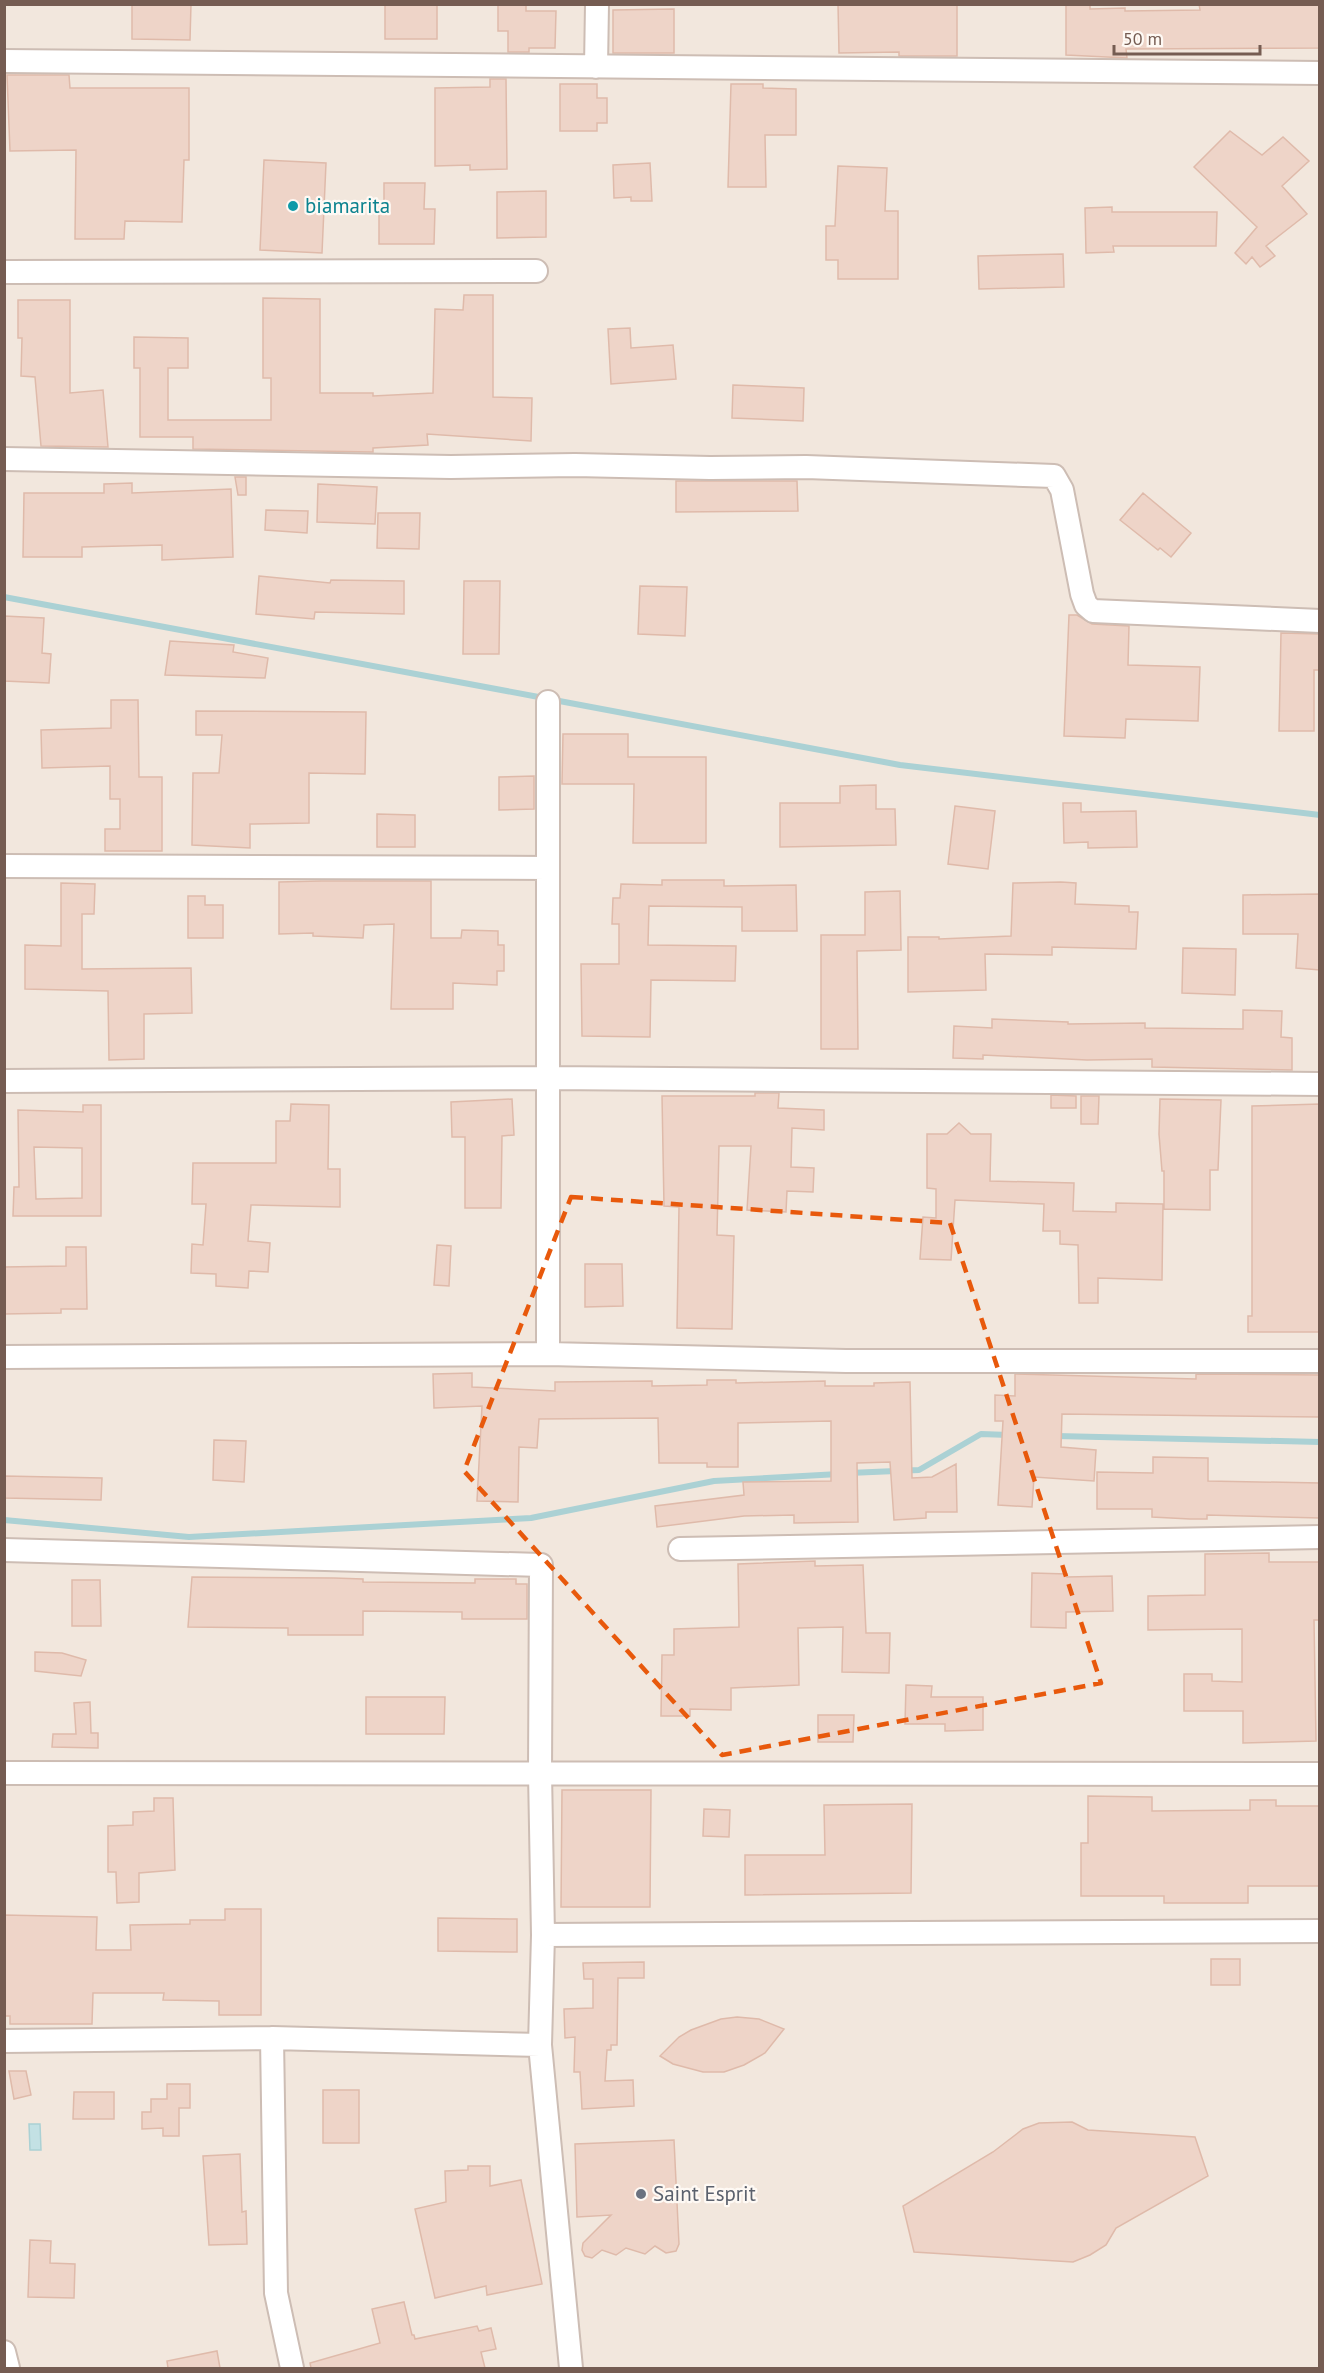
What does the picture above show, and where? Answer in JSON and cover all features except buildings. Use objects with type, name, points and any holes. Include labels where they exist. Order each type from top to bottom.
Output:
[{"type":"street","points":[[596,67],[597,4]]},
{"type":"street","points":[[4,61],[1320,73]]},
{"type":"street","points":[[4,272],[536,271]]},
{"type":"street","points":[[4,459],[451,467],[575,465],[710,468],[806,467],[1053,476],[1062,490],[1082,594],[1086,605],[1093,611],[1320,621]]},
{"type":"street","points":[[548,702],[548,1354]]},
{"type":"street","points":[[4,866],[548,868]]},
{"type":"street","points":[[4,1081],[549,1078],[1320,1084]]},
{"type":"street","points":[[4,1357],[548,1354],[846,1361],[1320,1361]]},
{"type":"street","points":[[680,1549],[1320,1537]]},
{"type":"street","points":[[4,1550],[538,1564],[542,1568],[540,1773],[543,1935],[540,2045],[571,2368]]},
{"type":"street","points":[[4,1773],[1320,1774]]},
{"type":"street","points":[[543,1935],[1320,1931]]},
{"type":"street","points":[[4,2041],[272,2038],[540,2045]]},
{"type":"street","points":[[272,2038],[276,2293],[292,2368]]},
{"type":"street","points":[[4,2352],[8,2368]]},
{"type":"highlighted area","points":[[571,1197],[950,1223],[1101,1683],[722,1755],[464,1471]]},
{"type":"shaded area","points":[[5,5],[1319,5],[1319,2368],[5,2368]]},
{"type":"water","points":[[29,2124],[40,2124],[41,2150],[30,2150]]},
{"type":"waterway","points":[[4,597],[544,698]]},
{"type":"waterway","points":[[554,700],[900,765],[1320,815]]},
{"type":"waterway","points":[[849,1473],[919,1470],[981,1434],[1009,1435]]},
{"type":"waterway","points":[[1056,1436],[1320,1442]]},
{"type":"waterway","points":[[4,1520],[189,1537],[531,1518],[714,1481],[839,1474]]},
{"type":"place","name":"biamarita","points":[[293,206]]},
{"type":"place","name":"Saint Esprit","points":[[641,2194]]}]
